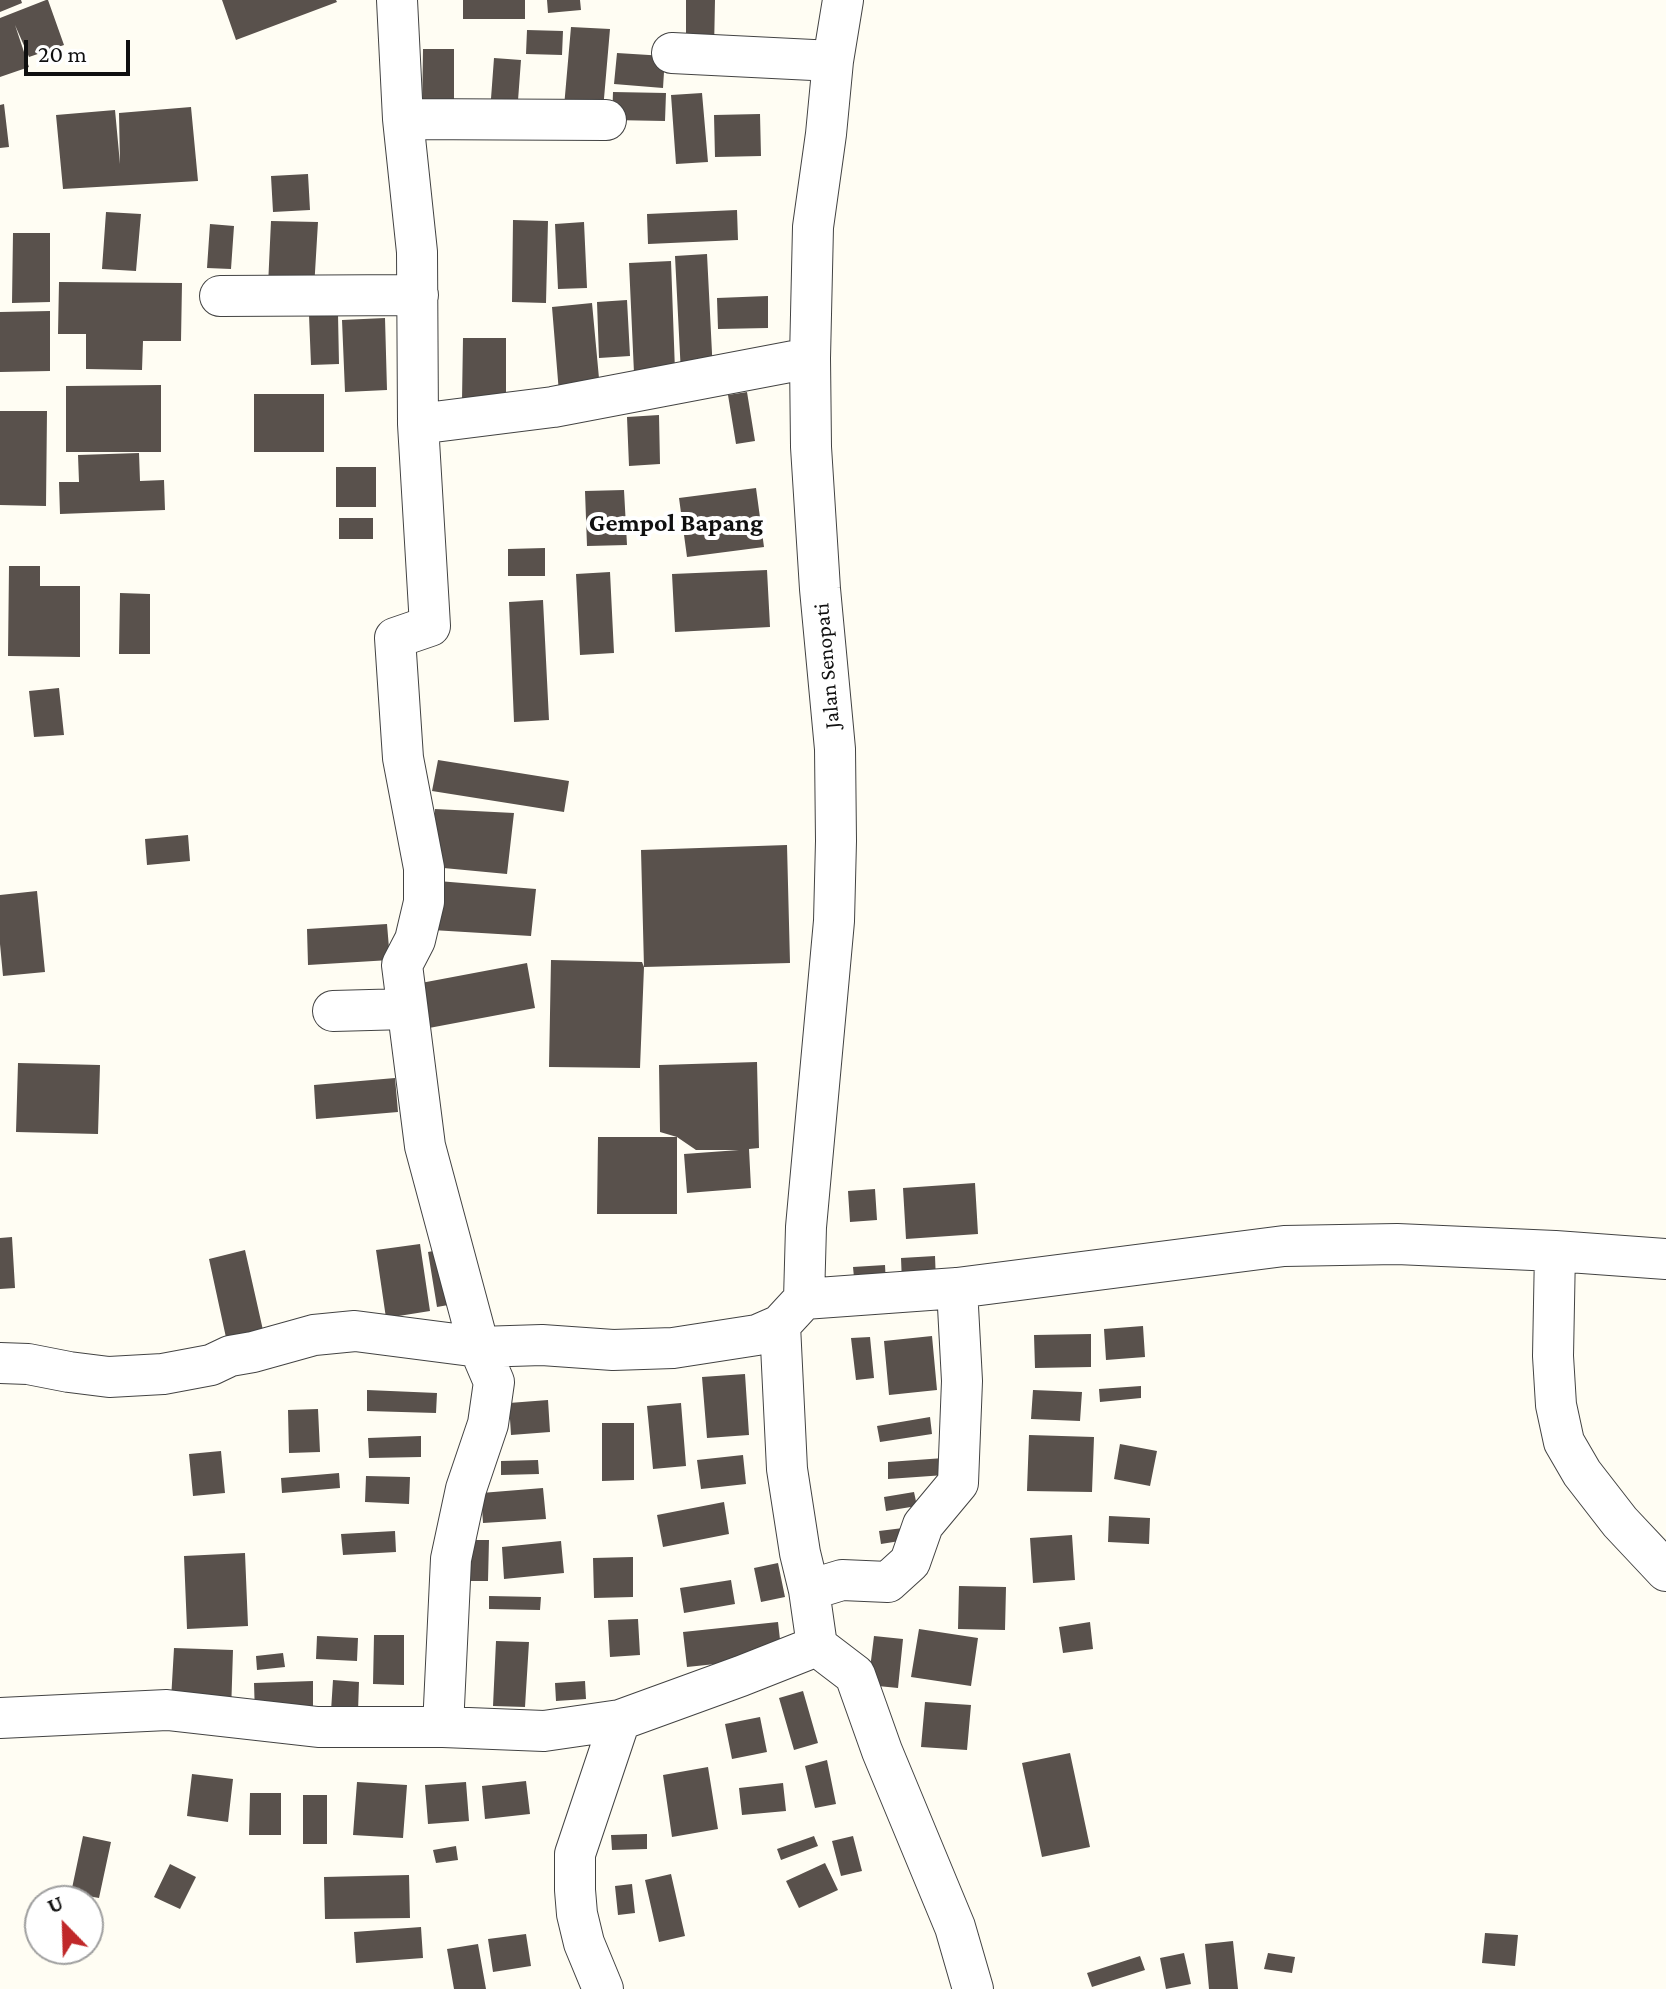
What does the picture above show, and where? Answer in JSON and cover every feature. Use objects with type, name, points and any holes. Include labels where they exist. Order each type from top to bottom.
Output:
[{"type":"street","points":[[397,0],[403,119],[417,252],[418,424],[430,626],[395,638],[403,758],[424,868],[424,902],[415,940],[402,965],[425,1146],[479,1347],[494,1382],[488,1424],[466,1489],[451,1559],[443,1727]]},
{"type":"street","name":"Jalan Senopati","points":[[817,1646],[787,1469],[792,1312],[806,1227],[834,921],[835,749],[820,589],[811,447],[810,358],[813,227],[843,0]]},
{"type":"street","points":[[672,53],[833,61]]},
{"type":"street","points":[[403,119],[606,120]]},
{"type":"street","points":[[220,296],[418,295]]},
{"type":"street","points":[[418,424],[553,407],[810,358]]},
{"type":"street","points":[[333,1011],[407,1009]]},
{"type":"street","points":[[0,1363],[28,1364],[109,1377],[163,1374],[211,1365],[230,1356],[314,1335],[355,1331],[479,1347],[673,1348],[757,1335],[792,1312],[1284,1246],[1397,1244],[1666,1259]]},
{"type":"street","points":[[1555,1251],[1553,1356],[1556,1405],[1564,1442],[1582,1473],[1620,1522],[1666,1571]]},
{"type":"street","points":[[809,1590],[842,1580],[888,1582],[910,1562],[923,1525],[958,1483],[962,1381],[957,1288]]},
{"type":"street","points":[[0,1718],[167,1710],[318,1727],[544,1731],[620,1720],[817,1646],[855,1675],[882,1751],[955,1927],[973,1989]]},
{"type":"street","points":[[603,1989],[584,1943],[577,1914],[575,1854],[620,1720]]},
{"type":"building","points":[[0,0],[21,0],[22,3],[0,12]]},
{"type":"building","points":[[46,0],[64,45],[29,57],[15,25],[29,67],[0,77],[0,18]]},
{"type":"building","points":[[222,0],[336,0],[337,2],[236,40]]},
{"type":"building","points":[[463,0],[525,0],[525,19],[463,19]]},
{"type":"building","points":[[547,0],[580,0],[581,10],[548,13]]},
{"type":"building","points":[[686,0],[715,0],[714,50],[686,49]]},
{"type":"building","points":[[571,27],[610,29],[603,110],[564,107]]},
{"type":"building","points":[[527,30],[563,31],[562,55],[526,54]]},
{"type":"building","points":[[423,49],[454,49],[454,112],[422,112]]},
{"type":"building","points":[[617,53],[665,56],[663,88],[614,84]]},
{"type":"building","points":[[494,58],[521,60],[517,114],[490,112]]},
{"type":"building","points":[[613,92],[666,93],[665,121],[612,120]]},
{"type":"building","points":[[702,93],[708,162],[676,164],[671,95]]},
{"type":"building","points":[[4,104],[9,147],[0,148],[0,105]]},
{"type":"building","points":[[191,107],[198,181],[63,189],[56,115],[115,110],[120,164],[119,113]]},
{"type":"building","points":[[760,114],[761,156],[715,157],[714,115]]},
{"type":"building","points":[[308,174],[310,210],[273,212],[271,176]]},
{"type":"building","points":[[737,210],[738,240],[648,244],[647,214]]},
{"type":"building","points":[[106,212],[141,214],[136,271],[102,269]]},
{"type":"building","points":[[513,220],[548,221],[546,303],[512,302]]},
{"type":"building","points":[[271,221],[318,222],[314,289],[268,286]]},
{"type":"building","points":[[584,222],[587,288],[558,289],[555,224]]},
{"type":"building","points":[[210,224],[234,226],[231,269],[207,268]]},
{"type":"building","points":[[13,233],[50,233],[50,302],[12,303]]},
{"type":"building","points":[[707,254],[713,373],[681,374],[675,256]]},
{"type":"building","points":[[671,261],[675,371],[634,373],[629,263]]},
{"type":"building","points":[[59,282],[182,283],[181,341],[143,341],[142,370],[86,369],[86,334],[58,334]]},
{"type":"building","points":[[768,296],[768,328],[718,329],[717,298]]},
{"type":"building","points":[[627,300],[630,356],[599,358],[597,302]]},
{"type":"building","points":[[592,303],[600,389],[559,393],[552,307]]},
{"type":"building","points":[[50,311],[50,371],[0,372],[0,312]]},
{"type":"building","points":[[338,314],[339,364],[311,365],[309,315]]},
{"type":"building","points":[[385,318],[387,390],[345,392],[342,320]]},
{"type":"building","points":[[463,338],[506,338],[506,400],[462,400]]},
{"type":"building","points":[[161,385],[161,452],[66,452],[66,386]]},
{"type":"building","points":[[747,392],[755,441],[736,444],[728,395]]},
{"type":"building","points":[[254,394],[324,394],[324,452],[254,452]]},
{"type":"building","points":[[0,411],[47,411],[46,506],[0,505]]},
{"type":"building","points":[[659,415],[660,464],[629,466],[627,417]]},
{"type":"building","points":[[139,453],[140,481],[164,480],[165,510],[60,514],[59,482],[79,482],[78,455]]},
{"type":"building","points":[[336,467],[376,467],[376,507],[336,507]]},
{"type":"building","points":[[756,488],[764,547],[687,557],[679,498]]},
{"type":"building","points":[[624,490],[627,545],[587,546],[585,491]]},
{"type":"building","points":[[339,518],[373,518],[373,539],[339,539]]},
{"type":"building","points":[[545,548],[545,576],[508,576],[508,549]]},
{"type":"building","points":[[9,566],[40,566],[40,586],[80,586],[80,657],[8,656]]},
{"type":"building","points":[[767,570],[770,627],[675,632],[672,574]]},
{"type":"building","points":[[610,572],[614,653],[580,655],[576,574]]},
{"type":"building","points":[[120,593],[150,594],[150,654],[119,654]]},
{"type":"building","points":[[543,600],[549,720],[514,722],[509,602]]},
{"type":"building","points":[[59,688],[64,735],[34,737],[29,691]]},
{"type":"building","points":[[438,760],[569,781],[564,812],[432,791]]},
{"type":"building","points":[[435,809],[514,813],[507,874],[433,867]]},
{"type":"building","points":[[188,835],[190,861],[147,865],[145,839]]},
{"type":"building","points":[[787,845],[790,963],[644,967],[641,850]]},
{"type":"building","points":[[438,881],[536,889],[531,936],[432,930]]},
{"type":"building","points":[[37,891],[45,972],[3,976],[0,895]]},
{"type":"building","points":[[387,924],[390,960],[308,965],[307,929]]},
{"type":"building","points":[[551,960],[642,962],[640,1068],[549,1067]]},
{"type":"building","points":[[527,963],[535,1008],[429,1028],[421,983]]},
{"type":"building","points":[[757,1062],[759,1148],[749,1149],[751,1188],[687,1193],[684,1154],[739,1150],[696,1150],[677,1137],[660,1132],[659,1065]]},
{"type":"building","points":[[18,1063],[100,1065],[98,1134],[16,1132]]},
{"type":"building","points":[[395,1078],[398,1112],[316,1119],[314,1085]]},
{"type":"building","points":[[598,1137],[677,1137],[677,1214],[597,1214]]},
{"type":"building","points":[[975,1183],[978,1234],[906,1239],[903,1188]]},
{"type":"building","points":[[875,1189],[877,1220],[850,1222],[848,1191]]},
{"type":"building","points":[[12,1237],[15,1288],[0,1289],[0,1238]]},
{"type":"building","points":[[420,1244],[430,1311],[386,1318],[376,1250]]},
{"type":"building","points":[[444,1249],[454,1304],[437,1307],[428,1252]]},
{"type":"building","points":[[245,1250],[267,1348],[230,1356],[209,1259]]},
{"type":"building","points":[[935,1256],[936,1282],[902,1283],[901,1258]]},
{"type":"building","points":[[885,1265],[886,1285],[855,1288],[853,1267]]},
{"type":"building","points":[[1143,1326],[1145,1357],[1106,1360],[1104,1329]]},
{"type":"building","points":[[1091,1334],[1091,1367],[1035,1368],[1034,1335]]},
{"type":"building","points":[[932,1336],[937,1390],[889,1395],[884,1341]]},
{"type":"building","points":[[870,1337],[874,1378],[856,1380],[851,1338]]},
{"type":"building","points":[[745,1374],[749,1435],[707,1438],[702,1377]]},
{"type":"building","points":[[1141,1386],[1141,1398],[1100,1402],[1099,1389]]},
{"type":"building","points":[[367,1390],[437,1393],[436,1413],[367,1411]]},
{"type":"building","points":[[1033,1390],[1082,1392],[1080,1421],[1031,1419]]},
{"type":"building","points":[[548,1400],[550,1432],[511,1435],[509,1403]]},
{"type":"building","points":[[681,1403],[686,1466],[653,1469],[647,1406]]},
{"type":"building","points":[[318,1409],[320,1452],[289,1453],[288,1410]]},
{"type":"building","points":[[930,1417],[932,1434],[880,1442],[877,1426]]},
{"type":"building","points":[[602,1423],[634,1423],[634,1480],[602,1481]]},
{"type":"building","points":[[1029,1435],[1094,1437],[1092,1492],[1027,1491]]},
{"type":"building","points":[[421,1436],[421,1457],[369,1458],[368,1438]]},
{"type":"building","points":[[1120,1444],[1157,1451],[1150,1486],[1114,1479]]},
{"type":"building","points":[[221,1451],[225,1493],[193,1496],[189,1454]]},
{"type":"building","points":[[743,1455],[746,1484],[701,1489],[697,1460]]},
{"type":"building","points":[[944,1458],[945,1475],[888,1479],[888,1462]]},
{"type":"building","points":[[538,1460],[539,1474],[501,1475],[501,1461]]},
{"type":"building","points":[[339,1473],[340,1488],[282,1493],[281,1478]]},
{"type":"building","points":[[366,1476],[410,1477],[409,1504],[365,1502]]},
{"type":"building","points":[[543,1488],[546,1519],[483,1523],[481,1493]]},
{"type":"building","points":[[914,1492],[917,1506],[886,1511],[884,1497]]},
{"type":"building","points":[[724,1502],[729,1534],[663,1547],[657,1515]]},
{"type":"building","points":[[1109,1516],[1150,1518],[1149,1544],[1108,1542]]},
{"type":"building","points":[[903,1528],[906,1540],[881,1544],[879,1531]]},
{"type":"building","points":[[395,1531],[396,1552],[343,1555],[341,1534]]},
{"type":"building","points":[[1072,1535],[1075,1580],[1033,1583],[1030,1538]]},
{"type":"building","points":[[466,1540],[489,1540],[488,1581],[464,1581]]},
{"type":"building","points":[[561,1541],[564,1573],[504,1579],[502,1547]]},
{"type":"building","points":[[245,1553],[248,1626],[187,1629],[184,1556]]},
{"type":"building","points":[[633,1557],[633,1597],[594,1598],[593,1558]]},
{"type":"building","points":[[778,1563],[785,1597],[761,1602],[754,1568]]},
{"type":"building","points":[[731,1580],[735,1604],[684,1613],[680,1588]]},
{"type":"building","points":[[959,1586],[1006,1587],[1005,1630],[958,1629]]},
{"type":"building","points":[[489,1596],[541,1597],[540,1610],[489,1609]]},
{"type":"building","points":[[638,1619],[640,1655],[610,1657],[608,1620]]},
{"type":"building","points":[[778,1622],[782,1657],[687,1667],[683,1632]]},
{"type":"building","points":[[1090,1622],[1093,1649],[1063,1653],[1059,1627]]},
{"type":"building","points":[[919,1629],[978,1638],[971,1686],[911,1677]]},
{"type":"building","points":[[374,1635],[404,1635],[404,1685],[373,1684]]},
{"type":"building","points":[[317,1636],[358,1638],[357,1661],[316,1659]]},
{"type":"building","points":[[874,1636],[903,1639],[898,1688],[868,1685]]},
{"type":"building","points":[[496,1641],[529,1642],[525,1707],[493,1706]]},
{"type":"building","points":[[174,1648],[233,1650],[231,1713],[171,1700]]},
{"type":"building","points":[[283,1653],[285,1667],[257,1670],[256,1656]]},
{"type":"building","points":[[333,1680],[359,1682],[358,1712],[331,1711]]},
{"type":"building","points":[[313,1681],[313,1713],[255,1715],[254,1683]]},
{"type":"building","points":[[585,1681],[586,1699],[556,1701],[555,1683]]},
{"type":"building","points":[[803,1691],[818,1743],[794,1750],[779,1698]]},
{"type":"building","points":[[925,1702],[971,1705],[967,1750],[921,1747]]},
{"type":"building","points":[[760,1717],[767,1752],[732,1759],[725,1724]]},
{"type":"building","points":[[1070,1753],[1090,1847],[1042,1857],[1022,1763]]},
{"type":"building","points":[[827,1760],[836,1804],[815,1808],[805,1766]]},
{"type":"building","points":[[708,1767],[718,1829],[672,1837],[663,1775]]},
{"type":"building","points":[[192,1774],[233,1779],[228,1822],[187,1816]]},
{"type":"building","points":[[526,1781],[530,1814],[485,1819],[482,1786]]},
{"type":"building","points":[[357,1782],[407,1785],[403,1838],[353,1835]]},
{"type":"building","points":[[466,1782],[469,1821],[428,1824],[425,1785]]},
{"type":"building","points":[[783,1783],[786,1811],[742,1815],[739,1788]]},
{"type":"building","points":[[250,1793],[281,1793],[281,1835],[249,1835]]},
{"type":"building","points":[[303,1795],[327,1795],[327,1844],[303,1844]]},
{"type":"building","points":[[647,1834],[647,1849],[612,1850],[611,1835]]},
{"type":"building","points":[[83,1836],[111,1842],[102,1885],[73,1885]]},
{"type":"building","points":[[814,1836],[818,1846],[781,1860],[777,1849]]},
{"type":"building","points":[[853,1836],[862,1871],[841,1876],[832,1841]]},
{"type":"building","points":[[456,1846],[458,1860],[436,1863],[433,1850]]},
{"type":"building","points":[[825,1863],[838,1890],[799,1908],[786,1881]]},
{"type":"building","points":[[170,1864],[196,1877],[180,1909],[154,1897]]},
{"type":"building","points":[[671,1874],[685,1936],[659,1942],[645,1880]]},
{"type":"building","points":[[409,1875],[410,1918],[325,1919],[324,1877]]},
{"type":"building","points":[[632,1884],[635,1913],[618,1915],[615,1886]]},
{"type":"building","points":[[421,1927],[423,1958],[356,1963],[354,1932]]},
{"type":"building","points":[[1485,1933],[1518,1935],[1515,1966],[1482,1963]]},
{"type":"building","points":[[526,1934],[531,1966],[493,1972],[488,1939]]},
{"type":"building","points":[[1233,1941],[1238,1989],[1209,1989],[1205,1944]]},
{"type":"building","points":[[478,1944],[486,1989],[454,1989],[447,1949]]},
{"type":"building","points":[[1184,1953],[1191,1984],[1166,1989],[1160,1958]]},
{"type":"building","points":[[1268,1953],[1295,1957],[1292,1973],[1264,1969]]},
{"type":"building","points":[[1140,1956],[1145,1970],[1092,1987],[1087,1973]]},
{"type":"district","name":"Gempol Bapang","points":[[676,523]]}]
